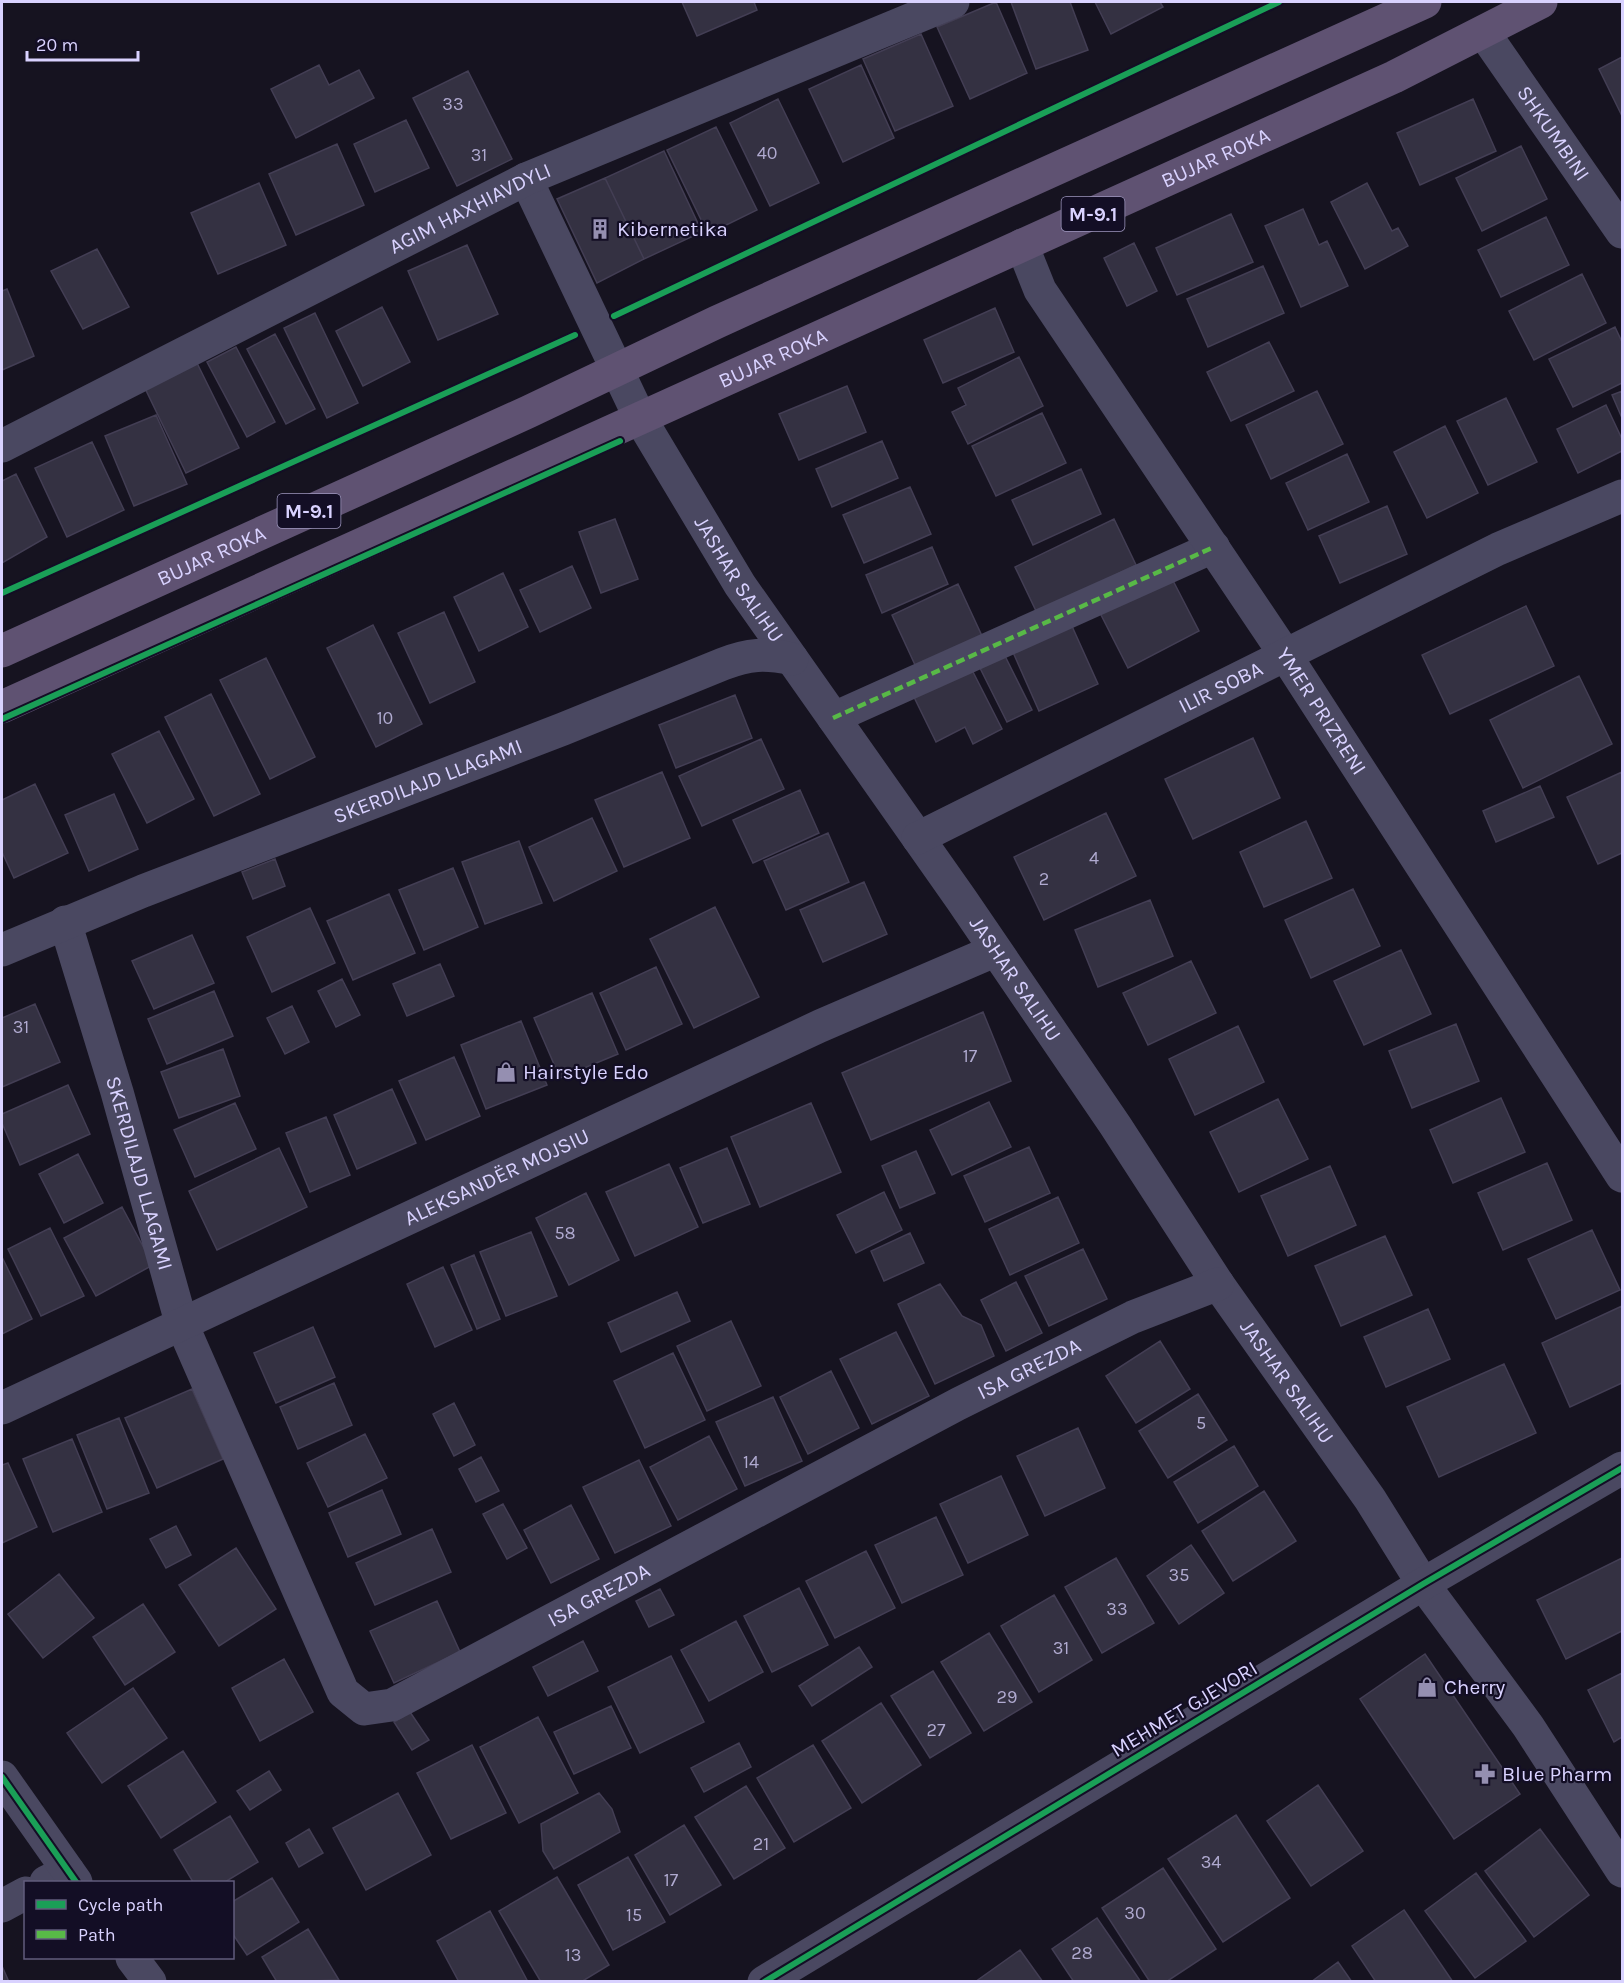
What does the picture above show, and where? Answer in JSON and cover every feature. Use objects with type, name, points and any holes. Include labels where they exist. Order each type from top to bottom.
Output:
[{"type":"main road","name":"BUJAR ROKA","points":[[2,651],[717,322],[1425,2]]},
{"type":"main road","name":"BUJAR ROKA","points":[[2,707],[1394,77],[1541,2]]},
{"type":"street","name":"AGIM HAXHIAVDYLI","points":[[2,446],[526,179],[953,2]]},
{"type":"street","name":"SHKUMBINI","points":[[1484,33],[1623,232]]},
{"type":"street","points":[[526,179],[616,370]]},
{"type":"street","name":"YMER PRIZRENI","points":[[1022,245],[1040,290],[1286,656],[1623,1176]]},
{"type":"street","name":"JASHAR SALIHU","points":[[616,370],[640,418],[740,585],[918,838],[1115,1125],[1218,1284],[1364,1490],[1423,1584],[1528,1726],[1623,1871]]},
{"type":"street","name":"ILIR SOBA","points":[[918,838],[1498,549],[1623,495]]},
{"type":"street","points":[[833,718],[1214,547]]},
{"type":"street","name":"SKERDILAJD LLAGAMI","points":[[2,950],[65,922],[747,655],[792,658]]},
{"type":"street","name":"SKERDILAJD LLAGAMI","points":[[65,922],[117,1092],[181,1322]]},
{"type":"street","name":"ALEKSANDËR MOJSIU","points":[[2,1408],[181,1322],[820,1026],[994,951]]},
{"type":"street","name":"ISA GREZDA","points":[[181,1322],[342,1692],[363,1709],[392,1704],[958,1404],[1133,1317],[1218,1284]]},
{"type":"street","name":"MEHMET GJEVORI","points":[[764,1982],[1423,1584],[1623,1468]]},
{"type":"street","points":[[2,1778],[64,1879]]},
{"type":"street","points":[[2,1906],[24,1894]]},
{"type":"street","points":[[133,1959],[150,1982]]},
{"type":"building","points":[[682,2],[754,2],[757,10],[697,36]]},
{"type":"building","points":[[996,2],[1027,73],[970,99],[937,27]]},
{"type":"building","points":[[1011,2],[1070,2],[1088,50],[1036,69]]},
{"type":"building","points":[[1095,2],[1160,2],[1163,7],[1111,34]]},
{"type":"building","points":[[921,34],[953,106],[895,131],[863,59]]},
{"type":"building","points":[[1622,57],[1622,116],[1599,69]]},
{"type":"building","points":[[319,65],[329,85],[359,70],[374,98],[296,138],[271,89]]},
{"type":"building","points":[[861,65],[894,138],[843,162],[809,89]]},
{"type":"building","points":[[468,71],[512,159],[457,186],[413,98]]},
{"type":"building","points":[[778,99],[819,183],[770,206],[730,123]]},
{"type":"building","points":[[1473,99],[1496,151],[1420,185],[1397,133]]},
{"type":"building","points":[[406,120],[429,168],[375,192],[354,144]]},
{"type":"building","points":[[716,127],[757,210],[708,234],[667,150]]},
{"type":"building","points":[[337,144],[364,205],[296,235],[269,174]]},
{"type":"building","points":[[1521,146],[1547,199],[1482,231],[1456,178]]},
{"type":"building","points":[[664,151],[702,232],[644,259],[605,178]]},
{"type":"building","name":"Kibernetika","points":[[605,178],[644,259],[597,283],[557,199]]},
{"type":"building","points":[[259,183],[286,245],[218,274],[191,213]]},
{"type":"building","points":[[1367,183],[1392,231],[1398,228],[1408,246],[1365,269],[1331,202]]},
{"type":"building","points":[[1303,209],[1319,245],[1327,241],[1348,286],[1301,307],[1265,226]]},
{"type":"building","points":[[1231,214],[1253,262],[1177,295],[1156,248]]},
{"type":"building","points":[[1546,217],[1569,265],[1501,297],[1478,250]]},
{"type":"building","points":[[1134,243],[1157,291],[1127,306],[1104,258]]},
{"type":"building","points":[[467,245],[498,314],[438,340],[408,271]]},
{"type":"building","points":[[97,249],[129,307],[83,329],[51,271]]},
{"type":"building","points":[[1263,266],[1284,313],[1208,347],[1187,299]]},
{"type":"building","points":[[1582,274],[1606,323],[1534,360],[1509,311]]},
{"type":"building","points":[[7,289],[34,356],[2,370],[2,291]]},
{"type":"building","points":[[382,307],[410,362],[363,386],[336,331]]},
{"type":"building","points":[[995,308],[1014,352],[943,383],[924,340]]},
{"type":"building","points":[[315,313],[358,403],[327,418],[284,328]]},
{"type":"building","points":[[1615,327],[1622,342],[1622,383],[1573,407],[1549,359]]},
{"type":"building","points":[[275,334],[315,409],[286,424],[247,349]]},
{"type":"building","points":[[1269,342],[1294,391],[1231,421],[1207,372]]},
{"type":"building","points":[[236,347],[275,422],[247,437],[207,362]]},
{"type":"building","points":[[193,355],[239,448],[186,473],[141,380]]},
{"type":"building","points":[[1019,357],[1043,406],[968,444],[952,412],[966,405],[958,388]]},
{"type":"building","points":[[847,386],[866,432],[799,460],[779,414]]},
{"type":"building","points":[[1317,391],[1343,444],[1271,479],[1246,425]]},
{"type":"building","points":[[1622,391],[1622,418],[1612,395]]},
{"type":"building","points":[[1506,398],[1537,462],[1488,485],[1457,421]]},
{"type":"building","points":[[1606,405],[1622,439],[1622,451],[1578,473],[1557,429]]},
{"type":"building","points":[[1042,413],[1066,463],[996,496],[972,446]]},
{"type":"building","points":[[156,415],[187,484],[134,506],[105,436]]},
{"type":"building","points":[[1445,426],[1478,493],[1427,518],[1394,452]]},
{"type":"building","points":[[882,441],[898,478],[832,507],[816,469]]},
{"type":"building","points":[[92,442],[124,510],[67,537],[35,468]]},
{"type":"building","points":[[1347,454],[1369,502],[1308,530],[1286,483]]},
{"type":"building","points":[[1081,469],[1101,514],[1033,545],[1012,500]]},
{"type":"building","points":[[16,474],[47,537],[2,563],[2,481]]},
{"type":"building","points":[[910,487],[931,534],[864,563],[843,515]]},
{"type":"building","points":[[1387,506],[1407,554],[1340,583],[1319,536]]},
{"type":"building","points":[[615,519],[638,579],[601,593],[579,532]]},
{"type":"building","points":[[1114,519],[1136,565],[1037,613],[1015,567]]},
{"type":"building","points":[[932,547],[948,584],[882,613],[866,575]]},
{"type":"building","points":[[572,566],[591,608],[540,632],[520,590]]},
{"type":"building","points":[[1167,569],[1199,631],[1128,668],[1096,605]]},
{"type":"building","points":[[503,573],[528,627],[479,651],[454,597]]},
{"type":"building","points":[[958,584],[982,636],[916,667],[892,615]]},
{"type":"building","points":[[1526,606],[1554,666],[1450,714],[1422,655]]},
{"type":"building","points":[[444,612],[475,682],[430,703],[398,633]]},
{"type":"building","points":[[1071,624],[1098,684],[1039,711],[1012,650]]},
{"type":"building","points":[[373,625],[422,724],[376,747],[327,648]]},
{"type":"building","points":[[1003,652],[1032,710],[1007,722],[978,664]]},
{"type":"building","points":[[266,658],[315,757],[270,779],[220,680]]},
{"type":"building","points":[[969,664],[1002,729],[973,744],[965,727],[936,742],[912,693]]},
{"type":"building","points":[[1579,676],[1612,744],[1523,788],[1490,720]]},
{"type":"building","points":[[211,694],[260,794],[214,816],[165,717]]},
{"type":"building","points":[[735,695],[752,738],[676,768],[659,725]]},
{"type":"building","points":[[159,731],[194,799],[147,823],[112,754]]},
{"type":"building","points":[[1253,738],[1280,798],[1193,839],[1165,779]]},
{"type":"building","points":[[761,739],[784,789],[702,826],[679,776]]},
{"type":"building","points":[[662,772],[690,838],[624,867],[595,800]]},
{"type":"building","points":[[1622,772],[1622,853],[1598,864],[1567,797]]},
{"type":"building","points":[[35,784],[68,853],[14,878],[2,852],[2,800]]},
{"type":"building","points":[[1540,786],[1554,817],[1496,842],[1483,811]]},
{"type":"building","points":[[800,790],[819,833],[753,863],[733,820]]},
{"type":"building","points":[[114,794],[138,849],[89,871],[65,815]]},
{"type":"building","points":[[1106,813],[1136,876],[1044,920],[1014,857]]},
{"type":"building","points":[[592,818],[617,871],[554,901],[529,847]]},
{"type":"building","points":[[1306,821],[1332,878],[1264,907],[1240,852]]},
{"type":"building","points":[[828,833],[849,882],[786,910],[764,861]]},
{"type":"building","points":[[519,841],[542,903],[485,924],[462,862]]},
{"type":"building","points":[[275,859],[285,886],[253,899],[242,872]]},
{"type":"building","points":[[453,868],[478,927],[424,950],[399,890]]},
{"type":"building","points":[[864,882],[887,934],[823,962],[800,910]]},
{"type":"building","points":[[1353,889],[1380,946],[1311,978],[1285,920]]},
{"type":"building","points":[[389,894],[415,953],[353,980],[327,921]]},
{"type":"building","points":[[1150,900],[1173,956],[1098,987],[1075,930]]},
{"type":"building","points":[[715,907],[759,997],[694,1028],[650,939]]},
{"type":"building","points":[[310,908],[335,963],[272,992],[247,937]]},
{"type":"building","points":[[192,935],[214,983],[154,1009],[132,961]]},
{"type":"building","points":[[1401,950],[1431,1014],[1364,1045],[1334,981]]},
{"type":"building","points":[[1191,961],[1216,1013],[1148,1045],[1123,993]]},
{"type":"building","points":[[440,964],[454,996],[407,1016],[393,984]]},
{"type":"building","points":[[656,967],[682,1024],[626,1050],[600,993]]},
{"type":"building","points":[[342,979],[360,1015],[336,1027],[318,991]]},
{"type":"building","points":[[214,991],[233,1036],[167,1064],[148,1019]]},
{"type":"building","points":[[592,993],[618,1054],[560,1078],[534,1018]]},
{"type":"building","points":[[35,1004],[60,1062],[2,1087],[2,1018]]},
{"type":"building","points":[[292,1006],[309,1042],[285,1054],[267,1018]]},
{"type":"building","points":[[983,1012],[1011,1081],[871,1140],[842,1073]]},
{"type":"building","points":[[521,1021],[547,1085],[486,1109],[461,1045]]},
{"type":"building","points":[[1456,1024],[1479,1081],[1412,1108],[1389,1051]]},
{"type":"building","points":[[1238,1026],[1264,1082],[1195,1115],[1169,1059]]},
{"type":"building","points":[[223,1049],[240,1096],[179,1118],[161,1072]]},
{"type":"building","points":[[454,1057],[480,1116],[426,1140],[399,1081]]},
{"type":"building","points":[[68,1085],[90,1134],[20,1165],[2,1123],[2,1114]]},
{"type":"building","points":[[392,1089],[416,1143],[357,1169],[334,1115]]},
{"type":"building","points":[[1501,1098],[1525,1152],[1453,1183],[1430,1130]]},
{"type":"building","points":[[1278,1099],[1308,1159],[1239,1192],[1210,1132]]},
{"type":"building","points":[[989,1102],[1011,1147],[952,1175],[930,1130]]},
{"type":"building","points":[[235,1103],[256,1149],[195,1177],[174,1130]]},
{"type":"building","points":[[811,1103],[841,1172],[760,1207],[731,1137]]},
{"type":"building","points":[[326,1117],[350,1175],[310,1192],[286,1133]]},
{"type":"building","points":[[1029,1147],[1050,1193],[985,1222],[964,1176]]},
{"type":"building","points":[[279,1148],[307,1207],[217,1250],[189,1191]]},
{"type":"building","points":[[727,1148],[750,1204],[703,1223],[680,1168]]},
{"type":"building","points":[[916,1151],[935,1193],[900,1208],[882,1166]]},
{"type":"building","points":[[78,1154],[103,1203],[64,1223],[39,1174]]},
{"type":"building","points":[[1547,1163],[1572,1220],[1503,1250],[1478,1193]]},
{"type":"building","points":[[669,1164],[698,1227],[635,1256],[606,1192]]},
{"type":"building","points":[[1330,1166],[1356,1225],[1288,1256],[1261,1196]]},
{"type":"building","points":[[884,1192],[902,1230],[856,1253],[837,1215]]},
{"type":"building","points":[[586,1193],[619,1260],[569,1285],[536,1218]]},
{"type":"building","points":[[1058,1197],[1079,1243],[1010,1275],[989,1229]]},
{"type":"building","points":[[122,1207],[153,1265],[96,1296],[64,1238]]},
{"type":"building","points":[[50,1228],[84,1296],[41,1316],[8,1249]]},
{"type":"building","points":[[1592,1230],[1620,1290],[1556,1319],[1528,1259]]},
{"type":"building","points":[[531,1232],[557,1296],[506,1316],[480,1252]]},
{"type":"building","points":[[910,1233],[924,1263],[884,1281],[871,1251]]},
{"type":"building","points":[[1385,1236],[1412,1295],[1341,1326],[1315,1266]]},
{"type":"building","points":[[1083,1249],[1107,1299],[1049,1326],[1025,1276]]},
{"type":"building","points":[[474,1255],[500,1319],[477,1329],[451,1265]]},
{"type":"building","points":[[2,1257],[32,1319],[2,1334]]},
{"type":"building","points":[[443,1267],[472,1330],[435,1347],[407,1284]]},
{"type":"building","points":[[1016,1282],[1042,1333],[1006,1351],[981,1300]]},
{"type":"building","points":[[940,1284],[962,1316],[981,1325],[994,1356],[935,1384],[898,1304]]},
{"type":"building","points":[[677,1292],[690,1321],[621,1352],[608,1323]]},
{"type":"building","points":[[1622,1306],[1622,1383],[1570,1407],[1542,1343]]},
{"type":"building","points":[[1428,1309],[1450,1359],[1386,1387],[1364,1337]]},
{"type":"building","points":[[731,1321],[761,1386],[707,1411],[677,1346]]},
{"type":"building","points":[[313,1327],[335,1377],[276,1403],[254,1353]]},
{"type":"building","points":[[896,1332],[929,1396],[872,1424],[840,1359]]},
{"type":"building","points":[[1160,1341],[1190,1389],[1136,1423],[1106,1376]]},
{"type":"building","points":[[673,1353],[705,1420],[645,1448],[614,1381]]},
{"type":"building","points":[[1504,1364],[1536,1433],[1439,1477],[1407,1407]]},
{"type":"building","points":[[831,1371],[859,1428],[808,1454],[780,1397]]},
{"type":"building","points":[[334,1383],[352,1425],[298,1449],[280,1407]]},
{"type":"building","points":[[192,1389],[223,1459],[157,1488],[125,1418]]},
{"type":"building","points":[[1198,1394],[1227,1440],[1168,1478],[1139,1431]]},
{"type":"building","points":[[773,1397],[802,1461],[745,1486],[716,1422]]},
{"type":"building","points":[[454,1403],[475,1445],[454,1456],[433,1414]]},
{"type":"building","points":[[119,1418],[149,1493],[107,1509],[77,1435]]},
{"type":"building","points":[[1078,1428],[1105,1488],[1045,1516],[1017,1456]]},
{"type":"building","points":[[365,1434],[387,1478],[328,1507],[307,1463]]},
{"type":"building","points":[[709,1436],[737,1489],[678,1520],[650,1467]]},
{"type":"building","points":[[72,1439],[102,1512],[53,1532],[23,1459]]},
{"type":"building","points":[[1234,1446],[1258,1486],[1198,1523],[1174,1482]]},
{"type":"building","points":[[481,1457],[499,1491],[476,1502],[459,1469]]},
{"type":"building","points":[[639,1460],[671,1526],[615,1553],[583,1487]]},
{"type":"building","points":[[8,1463],[37,1527],[2,1543],[2,1465]]},
{"type":"building","points":[[1001,1476],[1028,1535],[968,1563],[940,1504]]},
{"type":"building","points":[[382,1490],[401,1534],[348,1557],[329,1513]]},
{"type":"building","points":[[1264,1491],[1296,1541],[1233,1581],[1202,1531]]},
{"type":"building","points":[[503,1504],[527,1548],[507,1559],[483,1514]]},
{"type":"building","points":[[571,1505],[599,1559],[551,1583],[524,1530]]},
{"type":"building","points":[[936,1517],[963,1575],[902,1603],[875,1545]]},
{"type":"building","points":[[176,1526],[191,1555],[166,1568],[150,1539]]},
{"type":"building","points":[[432,1529],[451,1572],[375,1605],[356,1563]]},
{"type":"building","points":[[1191,1545],[1224,1593],[1179,1624],[1147,1576]]},
{"type":"building","points":[[236,1548],[276,1609],[219,1646],[179,1585]]},
{"type":"building","points":[[866,1551],[895,1608],[835,1638],[806,1581]]},
{"type":"building","points":[[1116,1558],[1154,1623],[1102,1653],[1065,1587]]},
{"type":"building","points":[[1622,1558],[1622,1631],[1566,1659],[1537,1600]]},
{"type":"building","points":[[59,1574],[94,1618],[43,1658],[8,1614]]},
{"type":"building","points":[[799,1588],[828,1645],[772,1672],[744,1616]]},
{"type":"building","points":[[660,1589],[674,1615],[649,1627],[636,1601]]},
{"type":"building","points":[[1054,1595],[1092,1660],[1039,1692],[1001,1626]]},
{"type":"building","points":[[437,1601],[460,1652],[394,1683],[370,1631]]},
{"type":"building","points":[[143,1604],[175,1652],[125,1685],[93,1637]]},
{"type":"building","points":[[736,1621],[763,1672],[709,1701],[681,1650]]},
{"type":"building","points":[[989,1633],[1032,1702],[984,1731],[941,1662]]},
{"type":"building","points":[[583,1641],[598,1671],[548,1696],[533,1667]]},
{"type":"building","points":[[859,1647],[872,1667],[812,1706],[799,1686]]},
{"type":"building","points":[[1425,1654],[1520,1794],[1454,1839],[1360,1699]]},
{"type":"building","points":[[671,1656],[704,1722],[640,1753],[608,1687]]},
{"type":"building","points":[[284,1659],[313,1712],[260,1741],[232,1688]]},
{"type":"building","points":[[933,1671],[971,1733],[930,1758],[891,1696]]},
{"type":"building","points":[[1622,1673],[1622,1737],[1614,1742],[1588,1690]]},
{"type":"building","points":[[133,1688],[167,1738],[102,1783],[67,1733]]},
{"type":"building","points":[[881,1703],[921,1765],[862,1803],[822,1741]]},
{"type":"building","points":[[611,1706],[631,1748],[574,1774],[554,1732]]},
{"type":"building","points":[[410,1712],[429,1740],[412,1750],[394,1722]]},
{"type":"building","points":[[538,1717],[578,1793],[519,1823],[480,1747]]},
{"type":"building","points":[[739,1743],[751,1767],[704,1792],[691,1768]]},
{"type":"building","points":[[472,1745],[506,1813],[451,1839],[417,1773]]},
{"type":"building","points":[[813,1745],[851,1808],[794,1842],[757,1778]]},
{"type":"building","points":[[183,1751],[216,1802],[161,1838],[128,1786]]},
{"type":"building","points":[[269,1771],[281,1790],[250,1810],[237,1791]]},
{"type":"building","points":[[1318,1785],[1363,1851],[1311,1886],[1267,1821]]},
{"type":"building","points":[[746,1786],[785,1848],[734,1879],[695,1817]]},
{"type":"building","points":[[398,1793],[431,1855],[366,1890],[333,1828]]},
{"type":"building","points":[[599,1793],[612,1809],[620,1832],[554,1869],[543,1851],[541,1824]]},
{"type":"building","points":[[1236,1815],[1290,1898],[1223,1942],[1168,1859]]},
{"type":"building","points":[[230,1816],[258,1862],[227,1881],[192,1881],[174,1850]]},
{"type":"building","points":[[684,1825],[721,1885],[670,1915],[635,1855]]},
{"type":"building","points":[[309,1829],[323,1853],[299,1867],[286,1843]]},
{"type":"building","points":[[1540,1829],[1589,1895],[1534,1937],[1485,1871]]},
{"type":"building","points":[[628,1857],[665,1922],[613,1950],[578,1885]]},
{"type":"building","points":[[1163,1868],[1216,1949],[1166,1982],[1150,1982],[1102,1908]]},
{"type":"building","points":[[1476,1873],[1526,1941],[1475,1978],[1425,1911]]},
{"type":"building","points":[[557,1877],[609,1965],[581,1982],[541,1982],[499,1911]]},
{"type":"building","points":[[272,1878],[299,1922],[247,1955],[234,1936],[234,1901]]},
{"type":"building","points":[[1404,1910],[1453,1982],[1376,1982],[1352,1946]]},
{"type":"building","points":[[490,1911],[528,1982],[459,1982],[437,1941]]},
{"type":"building","points":[[1097,1918],[1141,1982],[1074,1982],[1052,1949]]},
{"type":"building","points":[[308,1929],[339,1980],[277,1982],[262,1957]]},
{"type":"building","points":[[1020,1950],[1043,1982],[975,1982]]},
{"type":"building","points":[[1338,1962],[1352,1982],[1311,1982]]},
{"type":"building","points":[[2,1966],[9,1982],[2,1982]]},
{"type":"marked path","points":[[833,718],[1214,547]]},
{"type":"cycle path","points":[[614,316],[1279,2]]},
{"type":"cycle path","points":[[2,593],[575,335]]},
{"type":"cycle path","points":[[2,719],[620,441]]},
{"type":"cycle path","points":[[764,1982],[1423,1584],[1622,1468]]},
{"type":"cycle path","points":[[2,1777],[75,1881]]},
{"type":"place","name":"Kibernetika","points":[[600,229]]},
{"type":"place","name":"Hairstyle Edo","points":[[506,1072]]},
{"type":"place","name":"Cherry","points":[[1427,1687]]},
{"type":"place","name":"Blue Pharm","points":[[1485,1774]]}]
